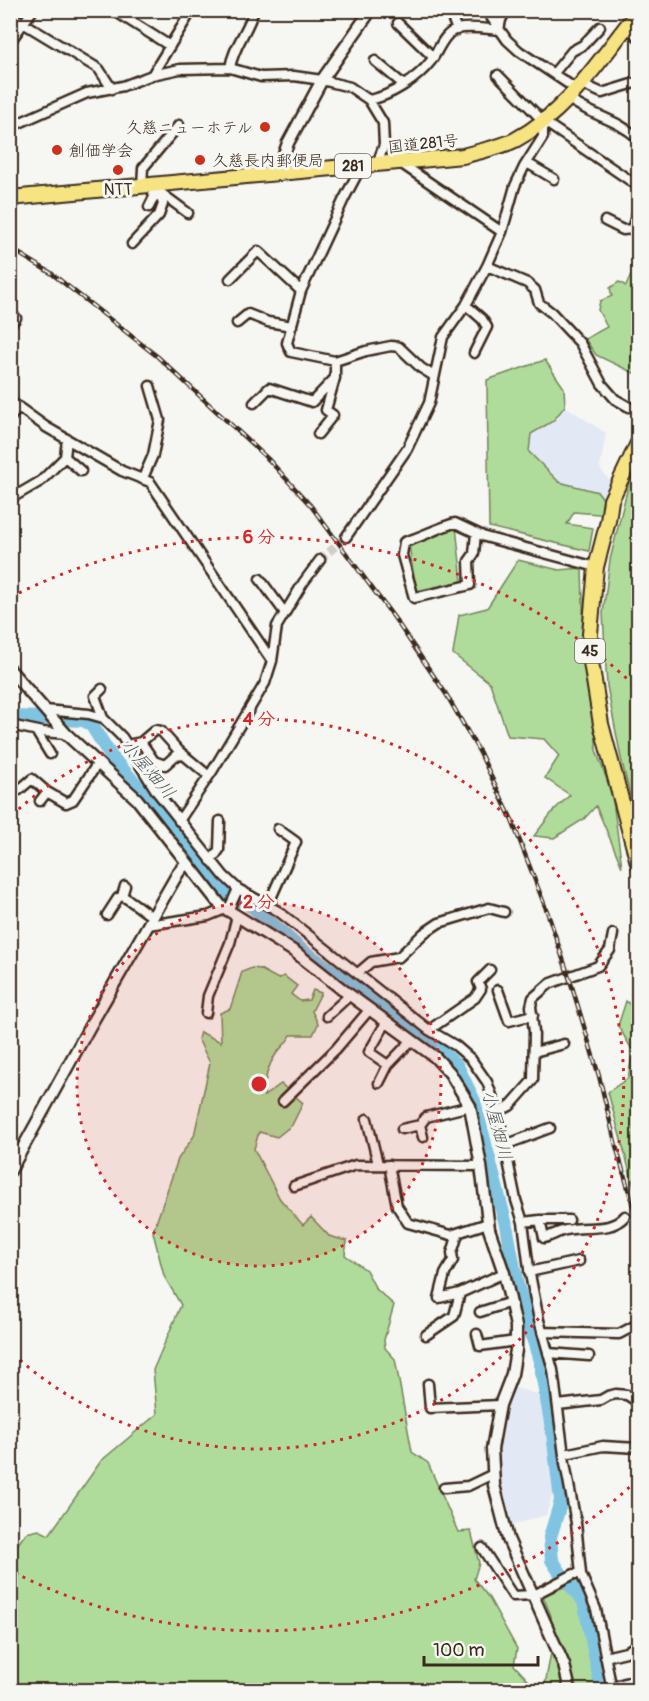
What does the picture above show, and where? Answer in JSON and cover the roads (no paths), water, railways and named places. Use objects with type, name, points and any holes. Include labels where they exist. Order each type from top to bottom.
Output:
[{"type":"highway","name":"国道281号","points":[[10,198],[151,187],[462,156],[513,141],[543,121],[576,91],[639,12]]},
{"type":"highway","name":"45","points":[[639,443],[611,500],[596,567],[590,634],[591,662],[601,724],[639,863]]},
{"type":"street","points":[[10,42],[33,10]]},
{"type":"street","points":[[113,10],[170,46]]},
{"type":"street","points":[[152,75],[192,10]]},
{"type":"street","points":[[230,68],[234,53],[250,26],[254,10]]},
{"type":"street","points":[[280,173],[288,143],[321,80],[371,10]]},
{"type":"street","points":[[449,10],[457,30]]},
{"type":"street","points":[[486,10],[507,40],[519,51],[576,91],[602,93],[639,82]]},
{"type":"street","points":[[500,30],[501,20],[506,10]]},
{"type":"street","points":[[10,20],[18,20],[99,69],[112,89]]},
{"type":"street","points":[[398,23],[433,57]]},
{"type":"street","points":[[554,74],[572,51],[583,45],[600,27]]},
{"type":"street","points":[[626,27],[639,37]]},
{"type":"street","points":[[369,100],[383,98],[404,85],[433,57],[445,38],[457,30],[465,28],[500,30]]},
{"type":"street","points":[[375,61],[404,85]]},
{"type":"street","points":[[10,128],[87,93],[112,89],[152,75],[180,69],[230,68],[261,77],[294,76],[350,87],[369,100],[382,123],[384,145],[344,199],[302,291],[287,343],[291,352],[336,361],[366,351],[399,346],[421,368],[434,376]]},
{"type":"street","points":[[498,75],[543,121],[639,186]]},
{"type":"street","points":[[576,91],[582,109],[625,127],[639,138]]},
{"type":"street","points":[[346,537],[407,449],[429,403],[443,337],[466,305],[487,266],[502,232],[515,186],[526,163],[543,137],[543,121]]},
{"type":"street","points":[[149,207],[154,197],[144,168],[179,125]]},
{"type":"street","points":[[398,162],[502,232]]},
{"type":"street","points":[[526,163],[554,179]]},
{"type":"street","points":[[151,187],[188,213]]},
{"type":"street","points":[[132,244],[159,215],[163,204],[151,187]]},
{"type":"street","points":[[605,221],[623,230],[632,229],[639,210]]},
{"type":"street","points":[[230,279],[258,251],[302,291]]},
{"type":"street","points":[[487,266],[528,283],[535,290],[539,303],[552,313],[580,343],[602,384],[615,399],[629,407]]},
{"type":"street","points":[[466,305],[482,319],[487,327],[474,353]]},
{"type":"street","points":[[237,323],[248,314],[268,322],[292,326]]},
{"type":"street","points":[[318,434],[333,415],[326,410],[335,378],[336,361]]},
{"type":"street","points":[[254,403],[269,388],[312,402],[335,378]]},
{"type":"street","points":[[143,478],[153,455],[160,420],[150,386]]},
{"type":"street","points":[[10,401],[67,439],[122,471],[150,482],[272,661]]},
{"type":"street","points":[[10,418],[19,407]]},
{"type":"street","points":[[10,499],[41,481],[65,457],[67,439]]},
{"type":"street","points":[[65,457],[81,471]]},
{"type":"street","points":[[476,533],[474,554],[470,561],[470,585],[414,597],[402,555],[404,542],[455,523],[476,533],[596,567]]},
{"type":"street","points":[[179,821],[210,776],[265,682],[272,661],[277,626],[320,560]]},
{"type":"street","points":[[260,579],[285,613]]},
{"type":"street","points":[[10,670],[64,733],[137,799],[186,863],[230,911],[296,952],[435,1057],[450,1073],[470,1106],[488,1223],[504,1273],[516,1326],[512,1374],[500,1405],[492,1449],[493,1474],[508,1539],[564,1665],[570,1690]]},
{"type":"street","points":[[102,689],[95,696],[104,718],[122,737],[143,773],[179,821],[237,892],[278,911],[429,1030],[456,1046],[471,1059],[487,1082],[498,1112],[516,1200],[523,1222],[529,1272],[553,1370],[576,1523],[578,1574],[596,1609],[612,1689],[639,1679]]},
{"type":"street","points":[[47,712],[89,714],[104,718]]},
{"type":"street","points":[[10,725],[36,731],[64,733]]},
{"type":"street","points":[[127,744],[141,742],[154,730],[161,730],[184,755],[210,776]]},
{"type":"street","points":[[36,731],[50,754]]},
{"type":"street","points":[[141,742],[154,761],[165,765],[175,756],[184,755]]},
{"type":"street","points":[[19,790],[32,779],[47,792],[66,803],[73,800],[98,763]]},
{"type":"street","points":[[40,801],[47,792]]},
{"type":"street","points":[[211,861],[219,850],[220,821]]},
{"type":"street","points":[[268,906],[296,842],[278,828]]},
{"type":"street","points":[[10,1171],[150,921],[186,863]]},
{"type":"street","points":[[107,915],[118,898],[122,896],[125,886]]},
{"type":"street","points":[[206,1013],[208,996],[230,943],[230,911],[237,892]]},
{"type":"street","points":[[122,896],[136,903],[150,921]]},
{"type":"street","points":[[358,973],[371,962],[399,957],[424,933],[439,923],[489,908],[504,912]]},
{"type":"street","points":[[150,921],[208,916],[230,911]]},
{"type":"street","points":[[498,1112],[510,1106],[533,1080],[531,1005],[533,999],[549,984],[598,966],[610,950],[613,934]]},
{"type":"street","points":[[429,1030],[475,998],[481,989],[478,982],[490,970]]},
{"type":"street","points":[[498,990],[509,1021],[533,1015]]},
{"type":"street","points":[[327,1016],[350,995]]},
{"type":"street","points":[[283,1101],[336,1049],[370,1009]]},
{"type":"street","points":[[387,1021],[369,1052],[388,1065]]},
{"type":"street","points":[[379,1083],[388,1065],[412,1040]]},
{"type":"street","points":[[534,1052],[564,1044]]},
{"type":"street","points":[[402,1129],[420,1125],[426,1117],[470,1106]]},
{"type":"street","points":[[368,1119],[378,1164]]},
{"type":"street","points":[[420,1125],[423,1137]]},
{"type":"street","points":[[505,1145],[550,1128]]},
{"type":"street","points":[[294,1185],[356,1165],[481,1166]]},
{"type":"street","points":[[388,1165],[397,1206],[408,1223],[451,1235],[488,1223]]},
{"type":"street","points":[[540,1220],[544,1238],[565,1230],[604,1227],[620,1222],[625,1216]]},
{"type":"street","points":[[523,1222],[569,1220]]},
{"type":"street","points":[[458,1234],[452,1253],[453,1260],[445,1274],[439,1298],[460,1293],[504,1273]]},
{"type":"street","points":[[529,1272],[579,1261]]},
{"type":"street","points":[[426,1335],[454,1316],[460,1293]]},
{"type":"street","points":[[480,1311],[511,1302]]},
{"type":"street","points":[[542,1332],[619,1334],[639,1324]]},
{"type":"street","points":[[477,1334],[480,1346],[516,1341]]},
{"type":"street","points":[[548,1353],[589,1356]]},
{"type":"street","points":[[428,1384],[430,1408],[500,1405]]},
{"type":"street","points":[[558,1405],[601,1400],[616,1394],[631,1397],[639,1408]]},
{"type":"street","points":[[565,1454],[603,1446],[639,1448]]},
{"type":"street","points":[[444,1488],[468,1486],[493,1474]]},
{"type":"street","points":[[483,1548],[513,1596],[534,1595],[578,1574]]},
{"type":"street","points":[[605,1657],[626,1652],[639,1644]]},
{"type":"waterway","name":"小屋畑川","points":[[10,714],[17,717],[83,720],[91,724],[112,758],[172,824],[218,890],[253,907],[300,949],[427,1039],[457,1066],[474,1101],[506,1225],[517,1285],[540,1361],[553,1434],[561,1501],[550,1537],[552,1560],[584,1601],[602,1690]]},
{"type":"tunnel","points":[[320,560],[346,537]]},
{"type":"railway","points":[[10,248],[51,273],[158,357],[269,460],[311,506],[395,619],[446,694],[480,753],[511,818],[548,914],[599,1076],[638,1223]]},
{"type":"place","name":"久慈ニューホテル","points":[[265,127]]},
{"type":"place","name":"創価学会","points":[[57,150]]},
{"type":"place","name":"久慈長内郵便局","points":[[200,160]]},
{"type":"place","name":"NTT","points":[[118,170]]}]
